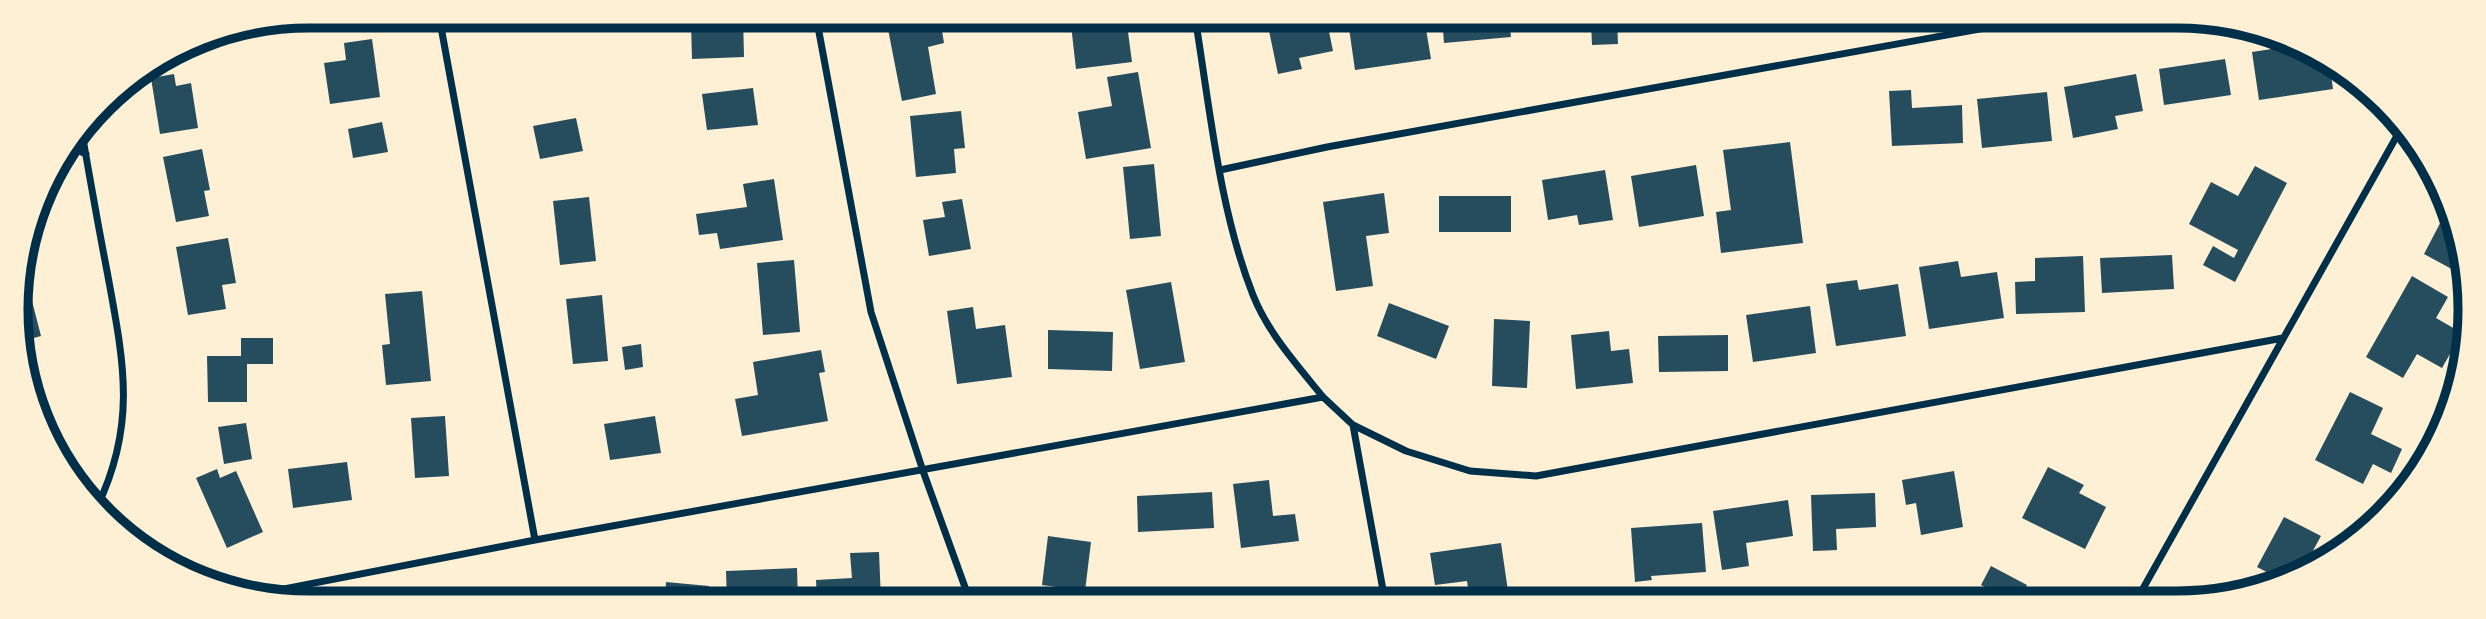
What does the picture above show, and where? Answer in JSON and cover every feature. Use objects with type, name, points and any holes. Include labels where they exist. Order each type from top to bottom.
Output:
[{"type":"street","points":[[441,28],[535,540]]},
{"type":"street","points":[[818,28],[871,312],[923,471],[966,591]]},
{"type":"street","points":[[1197,28],[1220,170],[1237,244],[1254,297],[1284,349],[1323,397],[1353,425],[1406,451],[1470,471],[1536,476],[2283,338]]},
{"type":"street","points":[[1220,170],[1327,147],[1985,28]]},
{"type":"street","points":[[2142,591],[2397,135]]},
{"type":"street","points":[[84,141],[121,352],[124,395],[121,434],[111,478],[101,499]]},
{"type":"street","points":[[77,150],[86,154]]},
{"type":"street","points":[[278,589],[1323,397]]},
{"type":"street","points":[[1353,425],[1383,591]]},
{"type":"building","points":[[691,28],[743,28],[744,57],[692,59]]},
{"type":"building","points":[[942,28],[944,43],[928,47],[936,94],[902,101],[888,29]]},
{"type":"building","points":[[1071,28],[1127,28],[1132,62],[1076,69]]},
{"type":"building","points":[[1268,28],[1328,28],[1333,51],[1299,58],[1302,69],[1278,74]]},
{"type":"building","points":[[1349,28],[1426,28],[1431,59],[1355,70]]},
{"type":"building","points":[[1443,28],[1510,28],[1511,37],[1444,43]]},
{"type":"building","points":[[1591,28],[1617,28],[1618,44],[1592,45]]},
{"type":"building","points":[[372,39],[380,97],[330,104],[324,63],[346,60],[344,43]]},
{"type":"building","points":[[2284,49],[2331,74],[2333,89],[2259,100],[2252,52]]},
{"type":"building","points":[[2225,59],[2231,95],[2164,105],[2159,69]]},
{"type":"building","points":[[1138,72],[1151,148],[1086,159],[1078,112],[1112,106],[1107,77]]},
{"type":"building","points":[[174,74],[176,86],[191,83],[198,128],[160,134],[151,78]]},
{"type":"building","points":[[2136,74],[2143,111],[2115,116],[2118,129],[2073,138],[2064,87]]},
{"type":"building","points":[[753,88],[758,125],[707,130],[702,94]]},
{"type":"building","points":[[1911,90],[1912,108],[1962,105],[1963,143],[1892,146],[1889,91]]},
{"type":"building","points":[[2047,92],[2052,141],[1982,148],[1977,99]]},
{"type":"building","points":[[961,111],[965,148],[954,149],[956,173],[916,177],[910,116]]},
{"type":"building","points":[[576,118],[583,151],[540,159],[533,126]]},
{"type":"building","points":[[382,122],[388,152],[353,158],[348,129]]},
{"type":"building","points":[[1790,142],[1803,243],[1721,253],[1716,212],[1731,210],[1723,150]]},
{"type":"building","points":[[202,149],[210,190],[204,191],[209,216],[176,222],[163,157]]},
{"type":"building","points":[[1154,164],[1161,236],[1130,239],[1123,167]]},
{"type":"building","points":[[1696,165],[1704,216],[1639,227],[1631,176]]},
{"type":"building","points":[[2255,166],[2287,183],[2235,282],[2203,265],[2213,246],[2234,258],[2238,250],[2189,224],[2211,182],[2238,196]]},
{"type":"building","points":[[1605,170],[1613,220],[1579,225],[1577,215],[1548,220],[1542,180]]},
{"type":"building","points":[[774,179],[783,240],[720,249],[717,233],[699,235],[696,214],[747,207],[743,184]]},
{"type":"building","points":[[1384,193],[1389,233],[1366,236],[1373,286],[1336,291],[1323,202]]},
{"type":"building","points":[[1439,196],[1511,196],[1511,232],[1439,232]]},
{"type":"building","points":[[589,197],[596,261],[560,265],[553,201]]},
{"type":"building","points":[[962,199],[971,249],[929,256],[923,220],[945,217],[942,202]]},
{"type":"building","points":[[2443,218],[2456,271],[2424,254]]},
{"type":"building","points":[[228,238],[236,283],[222,285],[226,309],[188,315],[176,247]]},
{"type":"building","points":[[2172,255],[2174,289],[2102,293],[2100,258]]},
{"type":"building","points":[[2083,256],[2085,312],[2016,314],[2015,282],[2035,281],[2035,258]]},
{"type":"building","points":[[794,260],[800,332],[763,335],[757,263]]},
{"type":"building","points":[[1958,261],[1961,277],[1997,272],[2004,318],[1929,329],[1919,267]]},
{"type":"building","points":[[2412,276],[2448,297],[2436,318],[2457,330],[2456,343],[2442,368],[2417,354],[2403,378],[2366,357]]},
{"type":"building","points":[[1857,280],[1859,290],[1898,284],[1906,336],[1836,346],[1826,284]]},
{"type":"building","points":[[1171,282],[1185,362],[1140,369],[1126,290]]},
{"type":"building","points":[[29,290],[41,336],[30,339]]},
{"type":"building","points":[[422,291],[431,381],[386,385],[382,345],[390,344],[385,294]]},
{"type":"building","points":[[602,295],[608,361],[573,364],[566,299]]},
{"type":"building","points":[[1389,303],[1449,326],[1436,359],[1377,336]]},
{"type":"building","points":[[1810,306],[1816,353],[1753,362],[1746,315]]},
{"type":"building","points":[[973,307],[976,329],[1005,325],[1012,377],[957,384],[947,311]]},
{"type":"building","points":[[1494,319],[1530,321],[1527,388],[1492,386]]},
{"type":"building","points":[[1048,330],[1113,332],[1112,371],[1048,369]]},
{"type":"building","points":[[1609,331],[1611,351],[1629,349],[1633,383],[1576,389],[1571,335]]},
{"type":"building","points":[[1728,335],[1728,371],[1659,372],[1658,336]]},
{"type":"building","points":[[241,338],[273,338],[273,364],[247,364],[247,402],[208,402],[207,356],[241,356]]},
{"type":"building","points":[[641,344],[643,367],[625,370],[622,347]]},
{"type":"building","points":[[821,350],[825,372],[819,373],[828,421],[742,436],[735,399],[758,395],[753,362]]},
{"type":"building","points":[[2350,392],[2383,408],[2371,434],[2402,449],[2391,473],[2373,464],[2363,484],[2315,460]]},
{"type":"building","points":[[445,416],[449,476],[415,478],[411,418]]},
{"type":"building","points":[[655,416],[661,453],[610,460],[604,424]]},
{"type":"building","points":[[246,423],[252,459],[224,464],[218,427]]},
{"type":"building","points":[[347,462],[352,500],[293,508],[288,469]]},
{"type":"building","points":[[2048,467],[2084,485],[2079,493],[2106,507],[2085,549],[2022,518]]},
{"type":"building","points":[[217,469],[220,478],[236,471],[263,532],[227,548],[196,478]]},
{"type":"building","points":[[1954,471],[1963,527],[1921,535],[1916,503],[1906,505],[1902,480]]},
{"type":"building","points":[[1269,480],[1273,516],[1295,514],[1299,541],[1241,548],[1233,484]]},
{"type":"building","points":[[1212,492],[1214,528],[1138,532],[1137,496]]},
{"type":"building","points":[[1875,493],[1876,527],[1836,529],[1837,550],[1813,551],[1811,495]]},
{"type":"building","points":[[1788,500],[1793,536],[1746,543],[1749,566],[1722,570],[1713,511]]},
{"type":"building","points":[[2284,517],[2321,536],[2311,556],[2301,562],[2271,574],[2257,567]]},
{"type":"building","points":[[1702,523],[1706,572],[1651,576],[1652,580],[1635,582],[1631,528]]},
{"type":"building","points":[[1048,536],[1091,542],[1085,591],[1042,585]]},
{"type":"building","points":[[1501,543],[1508,591],[1468,591],[1467,581],[1435,585],[1430,553]]},
{"type":"building","points":[[879,552],[881,591],[817,591],[816,580],[852,578],[850,553]]},
{"type":"building","points":[[1991,566],[2027,585],[2024,591],[1992,591],[1981,585]]},
{"type":"building","points":[[797,568],[798,591],[727,591],[726,571]]},
{"type":"building","points":[[666,582],[709,586],[709,591],[666,591]]}]
